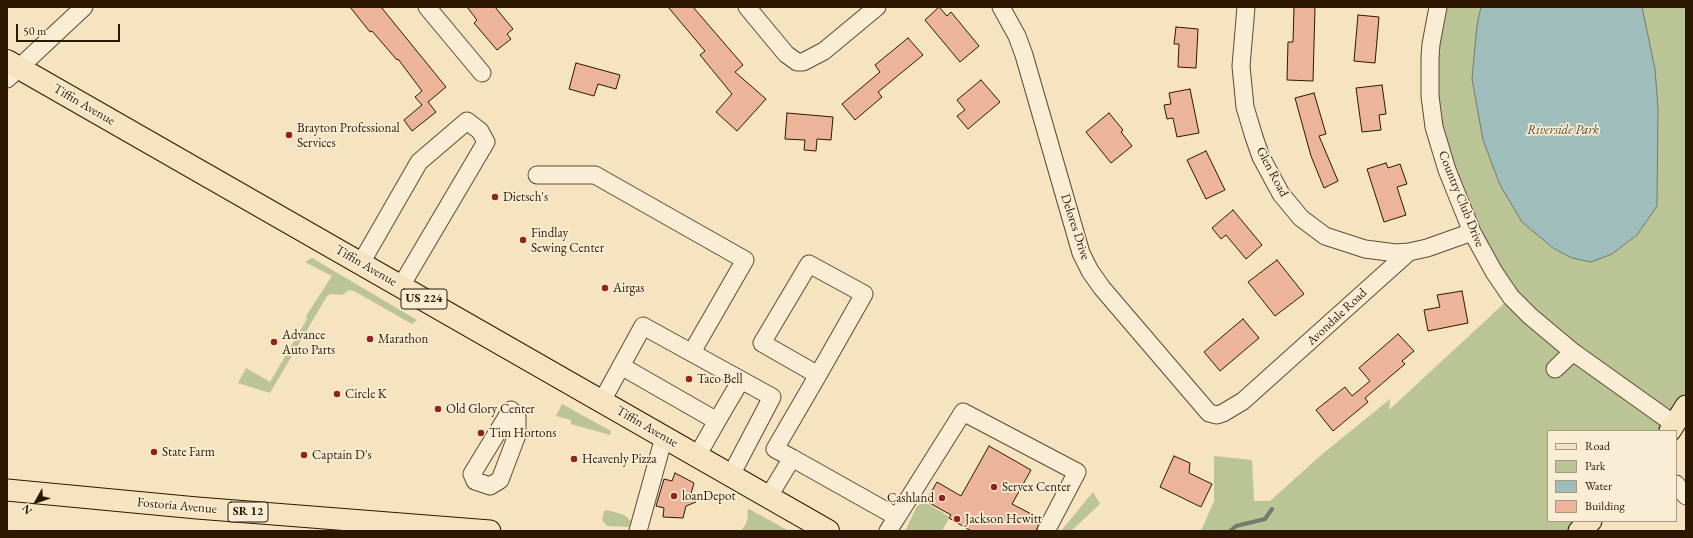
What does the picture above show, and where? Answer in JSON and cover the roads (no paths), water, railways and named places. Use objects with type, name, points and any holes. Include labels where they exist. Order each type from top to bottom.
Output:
[{"type":"highway","name":"Tiffin Avenue","points":[[11,69],[361,263],[828,531]]},
{"type":"main road","points":[[1672,427],[1686,406]]},
{"type":"main road","name":"Fostoria Avenue","points":[[7,490],[197,508],[490,531]]},
{"type":"main road","points":[[1579,531],[1590,522]]},
{"type":"street","points":[[11,69],[84,7]]},
{"type":"street","points":[[427,7],[482,73]]},
{"type":"street","points":[[747,7],[793,61],[803,62],[816,57],[877,7]]},
{"type":"street","name":"Delores Drive","points":[[1001,7],[1017,36],[1024,55],[1081,253],[1090,271],[1209,413]]},
{"type":"street","name":"Glen Road","points":[[1246,7],[1241,66],[1245,107],[1261,157],[1281,194],[1301,218],[1325,236],[1365,249],[1391,252],[1409,252]]},
{"type":"street","name":"Country Club Drive","points":[[1438,7],[1430,44],[1430,96],[1434,127],[1447,170],[1472,232],[1494,272],[1511,296],[1522,308],[1573,352],[1672,427]]},
{"type":"street","points":[[361,263],[419,162],[466,121],[480,131],[486,142],[401,286]]},
{"type":"street","points":[[537,175],[595,175],[745,260],[692,352]]},
{"type":"street","name":"Avondale Road","points":[[1209,413],[1217,415],[1223,413],[1243,400],[1409,252],[1428,248],[1472,232]]},
{"type":"street","points":[[818,375],[762,343],[809,264],[864,294],[818,375],[775,449],[792,458],[893,524],[962,412],[1077,472],[1046,531]]},
{"type":"street","points":[[602,401],[643,326],[772,397],[731,475]]},
{"type":"street","points":[[1555,369],[1573,352]]},
{"type":"street","points":[[621,366],[717,421]]},
{"type":"street","points":[[697,456],[741,380]]},
{"type":"street","points":[[638,531],[664,437]]},
{"type":"street","points":[[768,496],[792,458]]},
{"type":"street","points":[[1677,485],[1686,496]]},
{"type":"water","points":[[1481,7],[1642,7],[1655,69],[1658,108],[1657,206],[1637,235],[1612,254],[1591,262],[1572,258],[1553,248],[1522,222],[1500,185],[1483,140],[1472,79],[1477,25]]},
{"type":"waterway","points":[[1230,531],[1236,526],[1265,519],[1272,509]]},
{"type":"place","name":"Brayton Professional Services","points":[[289,135]]},
{"type":"place","name":"Dietsch's","points":[[495,197]]},
{"type":"place","name":"Findlay Sewing Center","points":[[523,240]]},
{"type":"place","name":"Airgas","points":[[605,288]]},
{"type":"place","name":"Marathon","points":[[370,339]]},
{"type":"place","name":"Advance Auto Parts","points":[[274,342]]},
{"type":"place","name":"Taco Bell","points":[[689,379]]},
{"type":"place","name":"Circle K","points":[[337,394]]},
{"type":"place","name":"Old Glory Center","points":[[438,409]]},
{"type":"place","name":"Tim Hortons","points":[[481,433]]},
{"type":"place","name":"State Farm","points":[[154,452]]},
{"type":"place","name":"Captain D's","points":[[304,455]]},
{"type":"place","name":"Heavenly Pizza","points":[[574,459]]},
{"type":"place","name":"Servex Center","points":[[994,487]]},
{"type":"place","name":"loanDepot","points":[[674,496]]},
{"type":"place","name":"Cashland","points":[[942,498]]},
{"type":"place","name":"Jackson Hewitt","points":[[957,519]]},
{"type":"park label","name":"Riverside Park","points":[[1563,130]]}]
